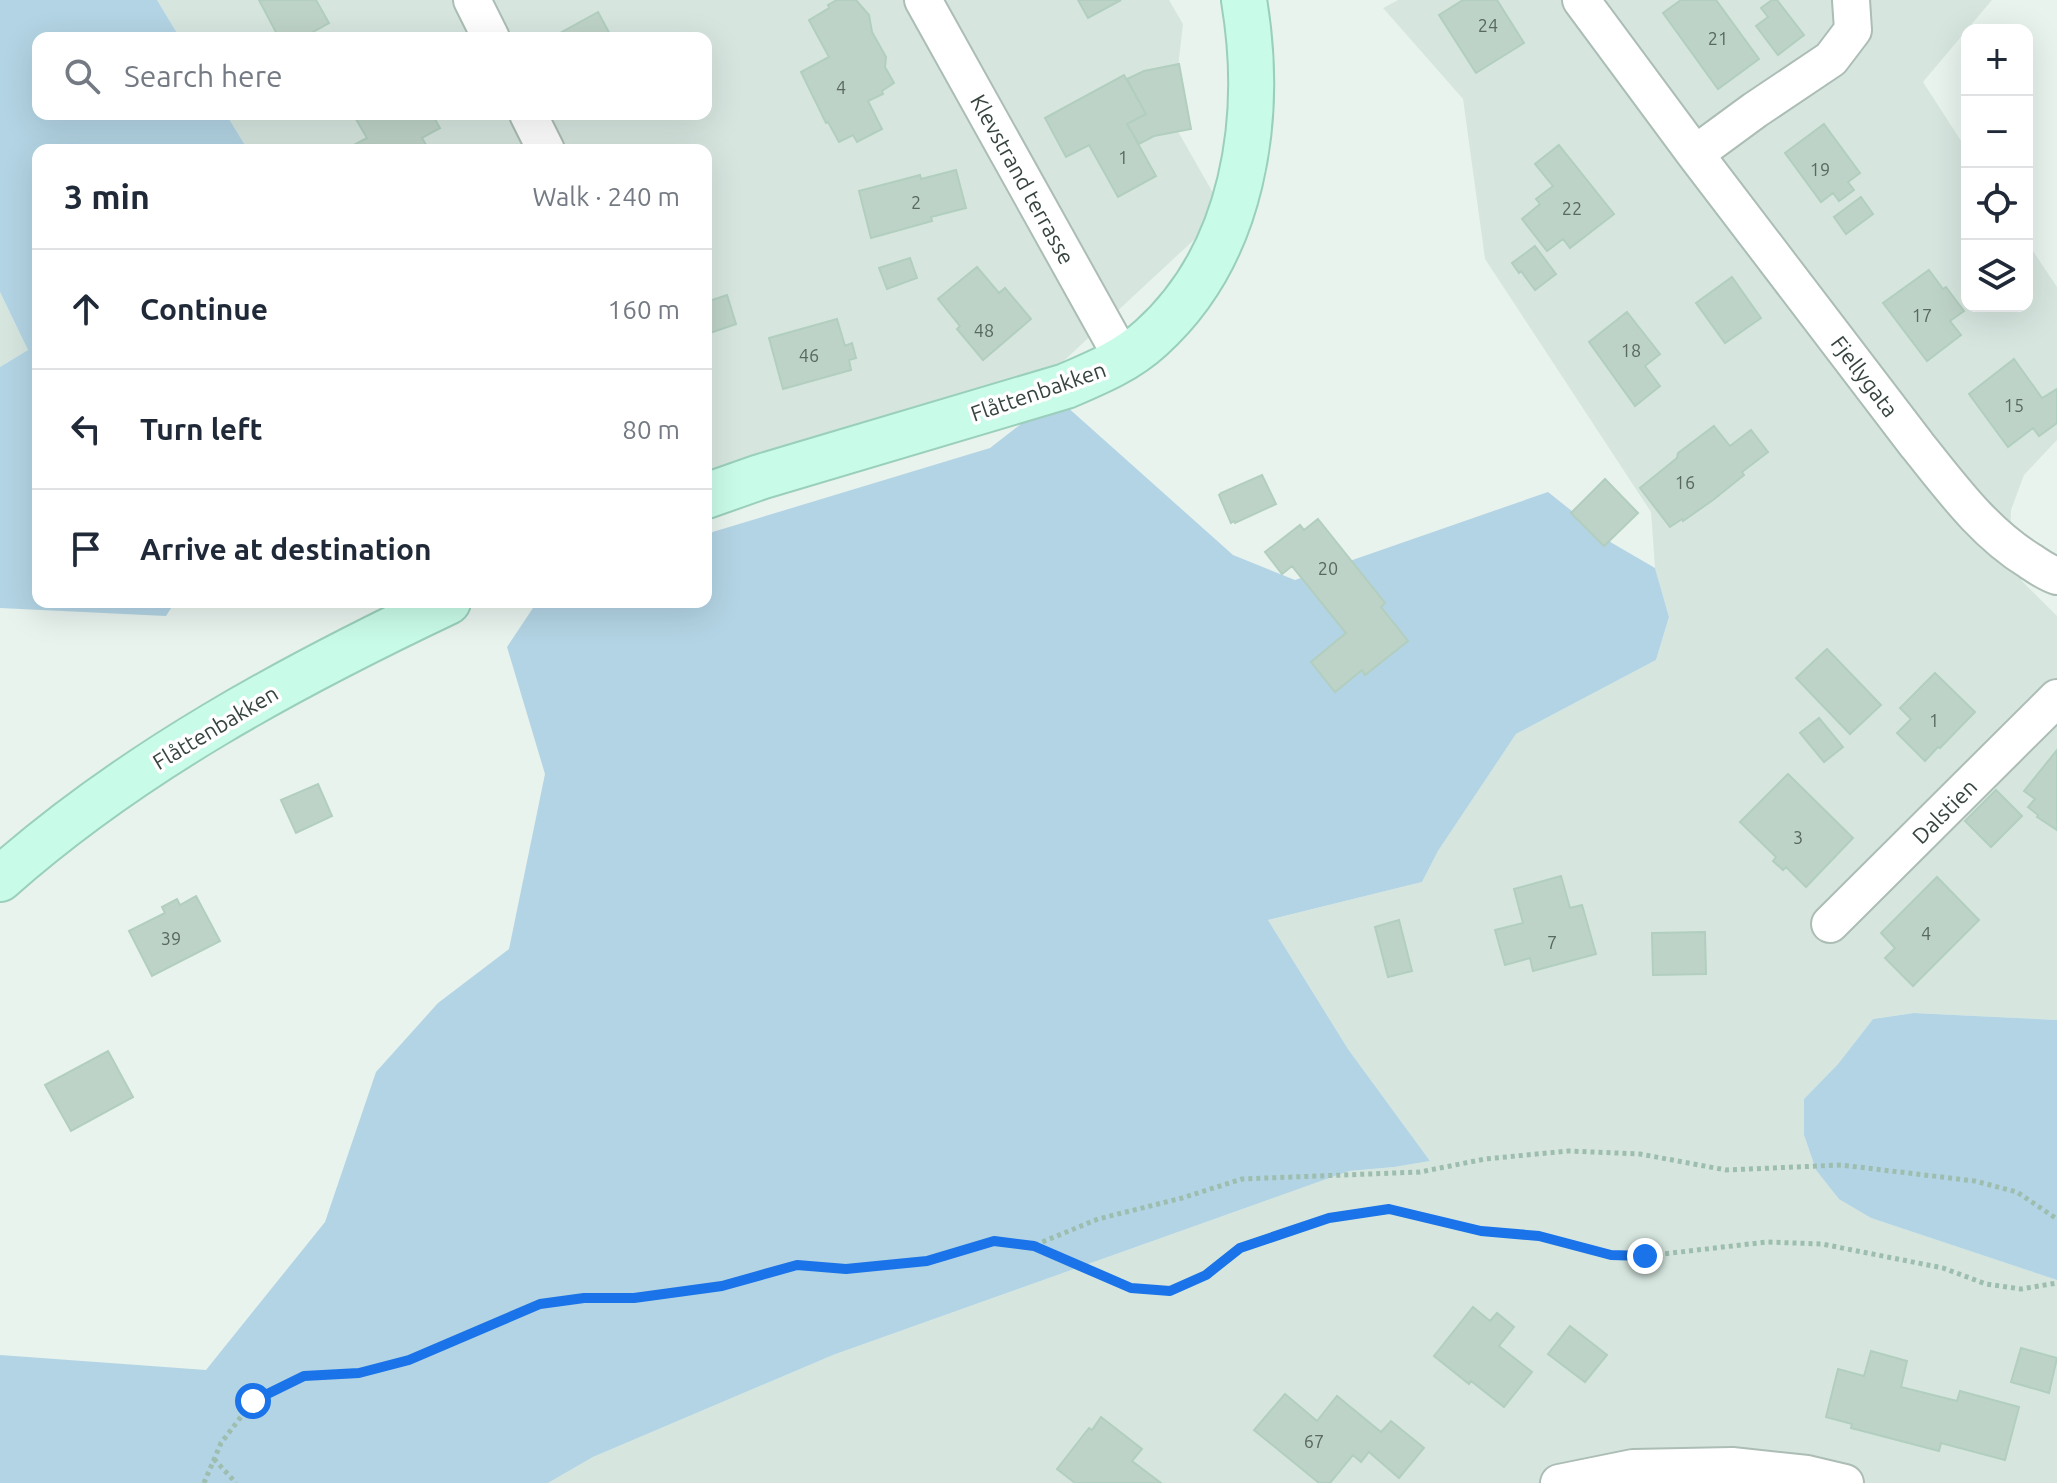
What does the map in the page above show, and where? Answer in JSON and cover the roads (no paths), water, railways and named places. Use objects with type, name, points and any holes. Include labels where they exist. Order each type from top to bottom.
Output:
[{"type":"main road","name":"Flåttenbakken","points":[[712,490],[1066,386],[1123,359],[1149,340],[1198,284],[1231,214],[1244,169],[1251,77],[1244,0]]},
{"type":"main road","name":"Flåttenbakken","points":[[0,879],[110,792],[224,719],[306,672],[436,608]]},
{"type":"street","points":[[472,0],[488,32]]},
{"type":"street","name":"Klevstrand terrasse","points":[[923,0],[1123,359]]},
{"type":"street","name":"Fjellygata","points":[[1581,0],[1695,154],[1952,488],[1984,525],[2018,554],[2057,576]]},
{"type":"street","points":[[1695,154],[1831,59],[1853,30],[1851,0]]},
{"type":"street","points":[[531,120],[543,144]]},
{"type":"street","name":"Dalstien","points":[[1830,924],[2057,698]]},
{"type":"street","points":[[1559,1483],[1633,1468],[1732,1466],[1807,1474],[1845,1483]]}]
